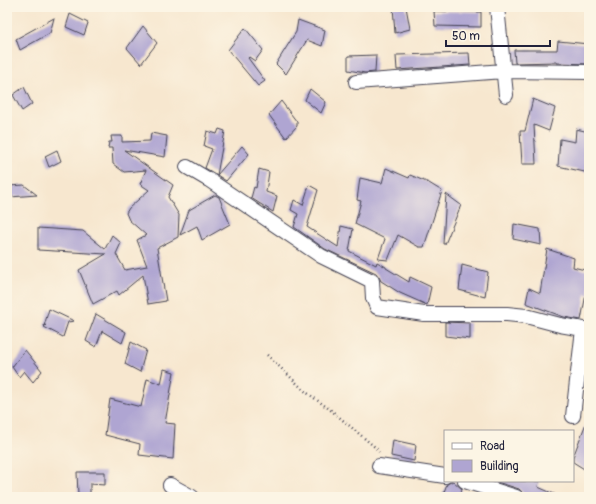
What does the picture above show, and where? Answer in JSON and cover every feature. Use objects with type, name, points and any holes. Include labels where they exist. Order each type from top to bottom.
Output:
[{"type":"street","points":[[497,7],[506,95]]},
{"type":"street","points":[[356,82],[504,71],[589,72]]},
{"type":"street","points":[[186,168],[209,180],[321,256],[372,281],[373,298],[377,307],[424,314],[507,314],[526,316],[586,330],[573,416]]},
{"type":"street","points":[[385,467],[444,476]]},
{"type":"street","points":[[468,482],[516,497]]},
{"type":"street","points":[[170,485],[192,497]]},
{"type":"path","points":[[267,355],[306,392],[332,411],[376,448],[385,467]]},
{"type":"building","points":[[393,7],[406,7],[410,29],[395,33]]},
{"type":"building","points":[[434,11],[481,12],[481,27],[435,26]]},
{"type":"building","points":[[70,14],[88,23],[84,35],[66,27]]},
{"type":"building","points":[[54,18],[50,33],[20,50],[16,39]]},
{"type":"building","points":[[298,20],[325,30],[322,46],[307,40],[286,74],[276,64],[296,32]]},
{"type":"building","points":[[143,26],[157,43],[141,64],[127,48]]},
{"type":"building","points":[[245,28],[263,50],[255,61],[249,57],[248,58],[265,81],[258,86],[228,50]]},
{"type":"building","points":[[558,41],[589,44],[589,64],[557,62],[515,63],[514,50],[557,50]]},
{"type":"building","points":[[469,53],[470,65],[397,70],[397,55]]},
{"type":"building","points":[[376,55],[375,72],[365,73],[348,70],[348,56]]},
{"type":"building","points":[[24,87],[32,104],[22,111],[13,95]]},
{"type":"building","points":[[310,89],[326,102],[321,113],[305,100]]},
{"type":"building","points":[[533,99],[555,108],[549,131],[534,125],[536,164],[522,164],[520,131],[525,131]]},
{"type":"building","points":[[281,101],[297,122],[297,126],[286,138],[269,115]]},
{"type":"building","points":[[219,129],[225,131],[217,175],[205,168],[212,149],[204,146],[207,131],[217,134]]},
{"type":"building","points":[[576,129],[589,132],[589,173],[558,166],[560,139],[575,142]]},
{"type":"building","points":[[151,133],[167,136],[165,157],[124,150],[173,185],[168,197],[179,215],[178,237],[157,248],[166,301],[148,304],[143,275],[119,295],[117,291],[93,304],[79,270],[106,254],[38,250],[38,228],[83,231],[105,249],[112,235],[121,243],[116,254],[125,270],[147,266],[137,240],[146,235],[129,220],[126,213],[129,208],[149,190],[140,184],[146,170],[124,172],[113,164],[112,148],[108,148],[109,142],[112,142],[111,136],[122,136],[122,142],[150,141]]},
{"type":"building","points":[[242,146],[249,154],[226,181],[217,175]]},
{"type":"building","points":[[57,150],[61,161],[49,167],[45,156]]},
{"type":"building","points":[[386,168],[409,178],[410,175],[429,183],[442,191],[424,247],[419,247],[398,235],[388,260],[378,259],[385,239],[355,224],[361,201],[357,200],[360,178],[382,183]]},
{"type":"building","points":[[259,169],[269,172],[266,192],[277,196],[273,212],[251,198],[254,187],[256,188]]},
{"type":"building","points":[[24,185],[37,195],[10,197],[9,186]]},
{"type":"building","points":[[309,185],[318,190],[307,227],[338,247],[341,226],[353,229],[349,251],[376,265],[377,262],[409,282],[410,277],[431,287],[427,305],[400,293],[381,281],[376,273],[325,249],[294,227],[298,214],[291,210],[294,200],[303,205]]},
{"type":"building","points":[[446,194],[461,205],[445,244],[443,244]]},
{"type":"building","points":[[215,195],[219,197],[230,224],[202,240],[197,226],[180,235],[189,210]]},
{"type":"building","points":[[514,224],[540,229],[541,245],[513,239]]},
{"type":"building","points":[[547,249],[574,258],[573,267],[589,271],[589,295],[586,294],[581,320],[564,317],[526,303],[529,288],[540,293]]},
{"type":"building","points":[[462,265],[488,272],[485,297],[459,290]]},
{"type":"building","points":[[49,309],[74,321],[68,322],[63,337],[44,327],[46,325],[44,326]]},
{"type":"building","points":[[96,314],[126,332],[122,343],[102,331],[96,347],[86,341]]},
{"type":"building","points":[[445,322],[470,323],[470,339],[445,336]]},
{"type":"building","points":[[131,342],[146,350],[140,372],[125,364]]},
{"type":"building","points":[[25,350],[42,371],[33,382],[24,371],[19,377],[12,367]]},
{"type":"building","points":[[164,369],[174,372],[165,423],[175,424],[173,459],[139,455],[140,444],[105,435],[110,399],[141,407],[147,379],[161,384]]},
{"type":"building","points":[[589,418],[589,472],[574,463],[574,454]]},
{"type":"building","points":[[393,440],[416,445],[414,461],[391,456]]},
{"type":"building","points":[[77,472],[105,472],[105,485],[90,484],[90,495],[78,495]]},
{"type":"building","points":[[454,482],[462,489],[459,497],[442,497],[447,484]]},
{"type":"building","points":[[497,482],[539,482],[538,487],[561,497],[524,497],[519,489]]}]
